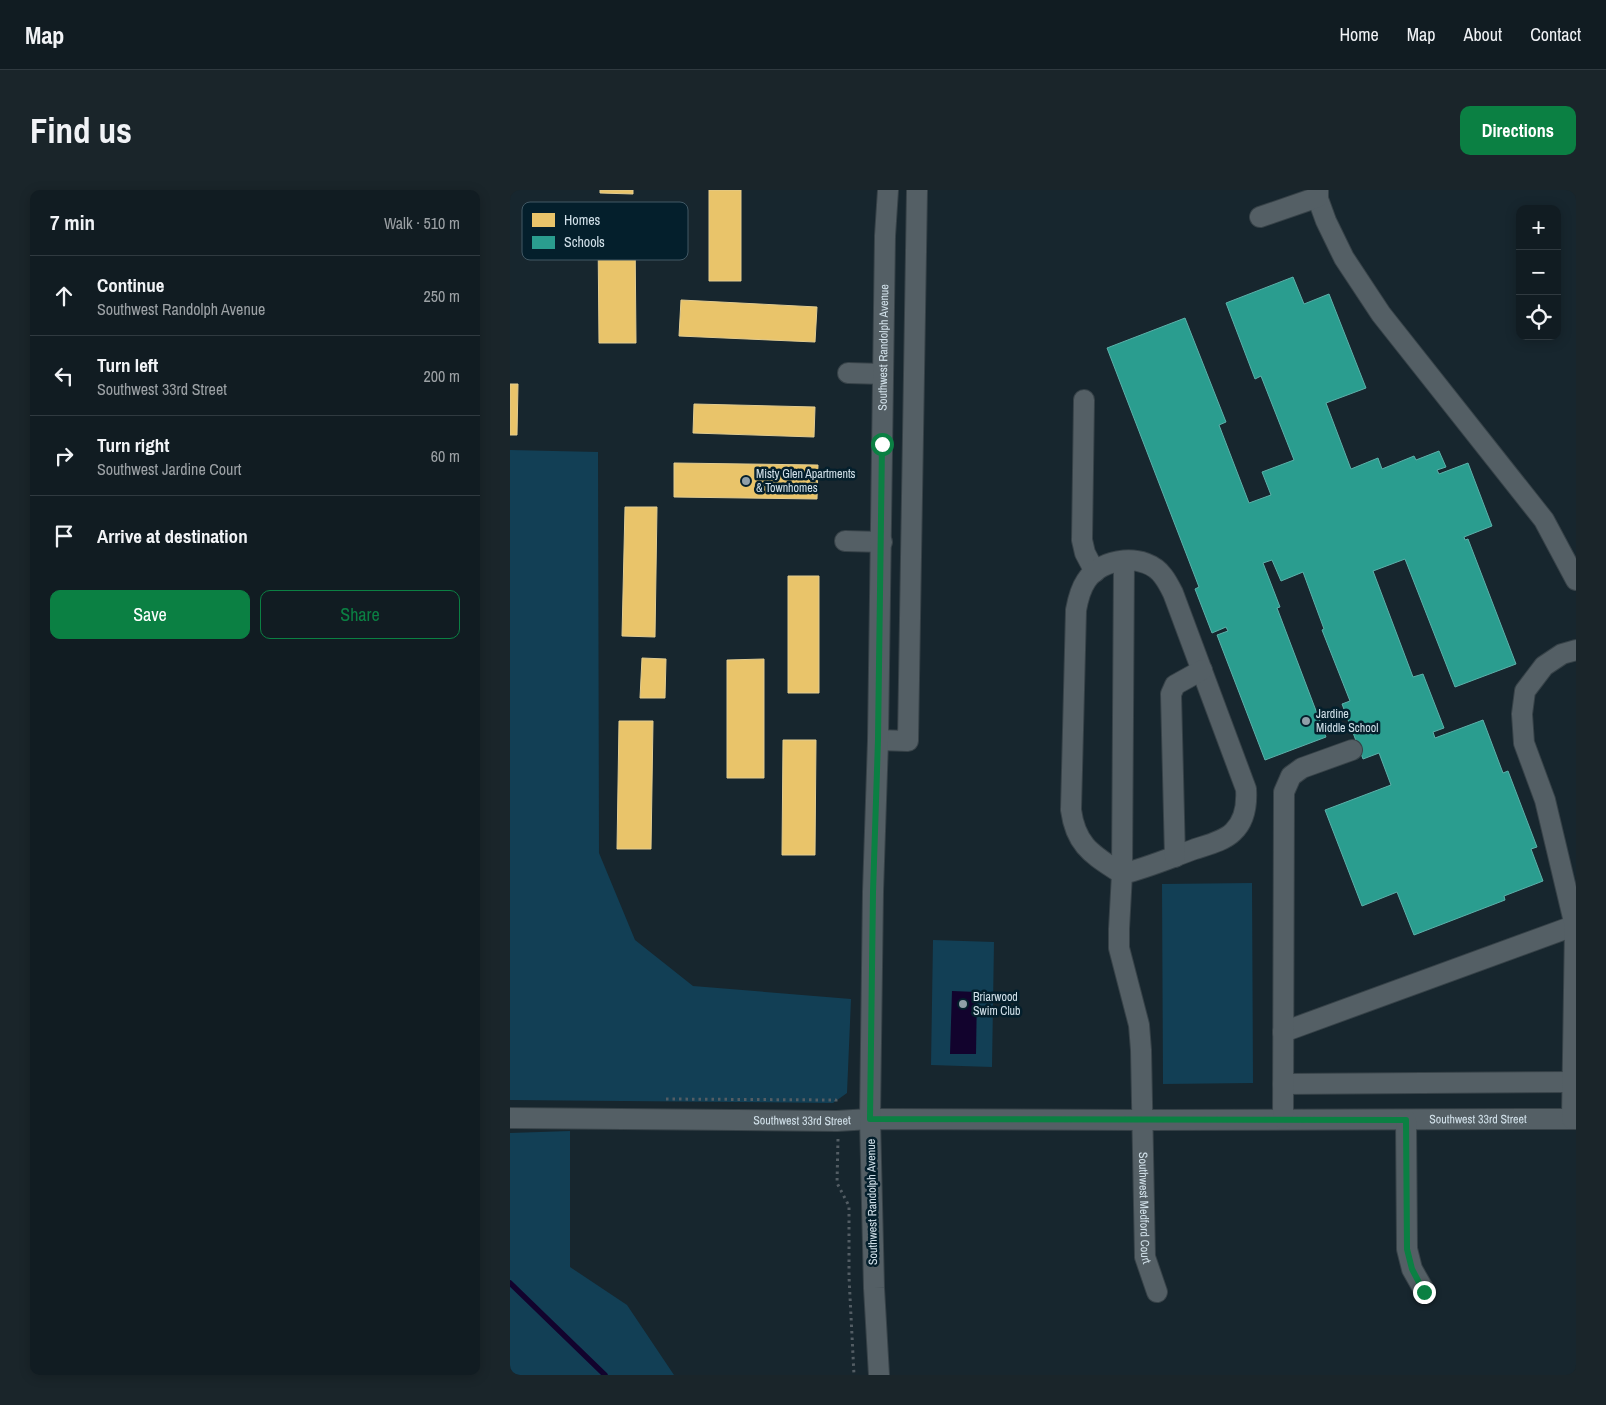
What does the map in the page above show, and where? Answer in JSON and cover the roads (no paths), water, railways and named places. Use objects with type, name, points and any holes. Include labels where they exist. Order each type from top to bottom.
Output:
[{"type":"street","name":"Southwest Randolph Avenue","points":[[879,1375],[874,1288],[870,1119],[873,892],[882,542],[884,255],[888,190]]},
{"type":"street","points":[[878,740],[908,741],[917,190]]},
{"type":"street","points":[[1260,217],[1318,194],[1326,221],[1344,258],[1381,314],[1544,520],[1576,580]]},
{"type":"street","points":[[884,255],[916,256]]},
{"type":"street","points":[[848,374],[883,374]]},
{"type":"street","points":[[1084,400],[1082,540],[1085,553],[1095,572]]},
{"type":"street","points":[[882,444],[913,444]]},
{"type":"street","points":[[845,541],[882,542]]},
{"type":"street","points":[[1124,561],[1147,563],[1163,575],[1202,670],[1246,789],[1247,804],[1243,818],[1233,832],[1214,842],[1146,868],[1122,874],[1090,853],[1078,836],[1071,810],[1076,610],[1079,593],[1087,579],[1095,572],[1112,562],[1124,561]]},
{"type":"street","name":"Southwest Medford Court","points":[[1124,561],[1122,874],[1118,929],[1119,948],[1139,1025],[1145,1257],[1157,1292]]},
{"type":"street","points":[[1574,1119],[1576,926],[1545,800],[1524,743],[1522,714],[1525,691],[1544,666],[1562,654],[1576,650]]},
{"type":"street","points":[[1174,857],[1171,694],[1175,685],[1202,670]]},
{"type":"street","points":[[1283,1119],[1284,792],[1291,776],[1302,768],[1352,750]]},
{"type":"street","points":[[1283,1032],[1576,926]]},
{"type":"street","points":[[1283,1084],[1573,1082]]},
{"type":"street","name":"Southwest 33rd Street","points":[[510,1118],[837,1121],[870,1119],[1574,1119]]},
{"type":"street","points":[[1406,1120],[1407,1249],[1412,1269],[1424,1292]]},
{"type":"waterway","points":[[510,1283],[605,1375]]},
{"type":"place","name":"Misty Glen Apartments & Townhomes","points":[[746,481]]},
{"type":"place","name":"Jardine Middle School","points":[[1306,721]]},
{"type":"place","name":"Briarwood Swim Club","points":[[963,1004]]}]
